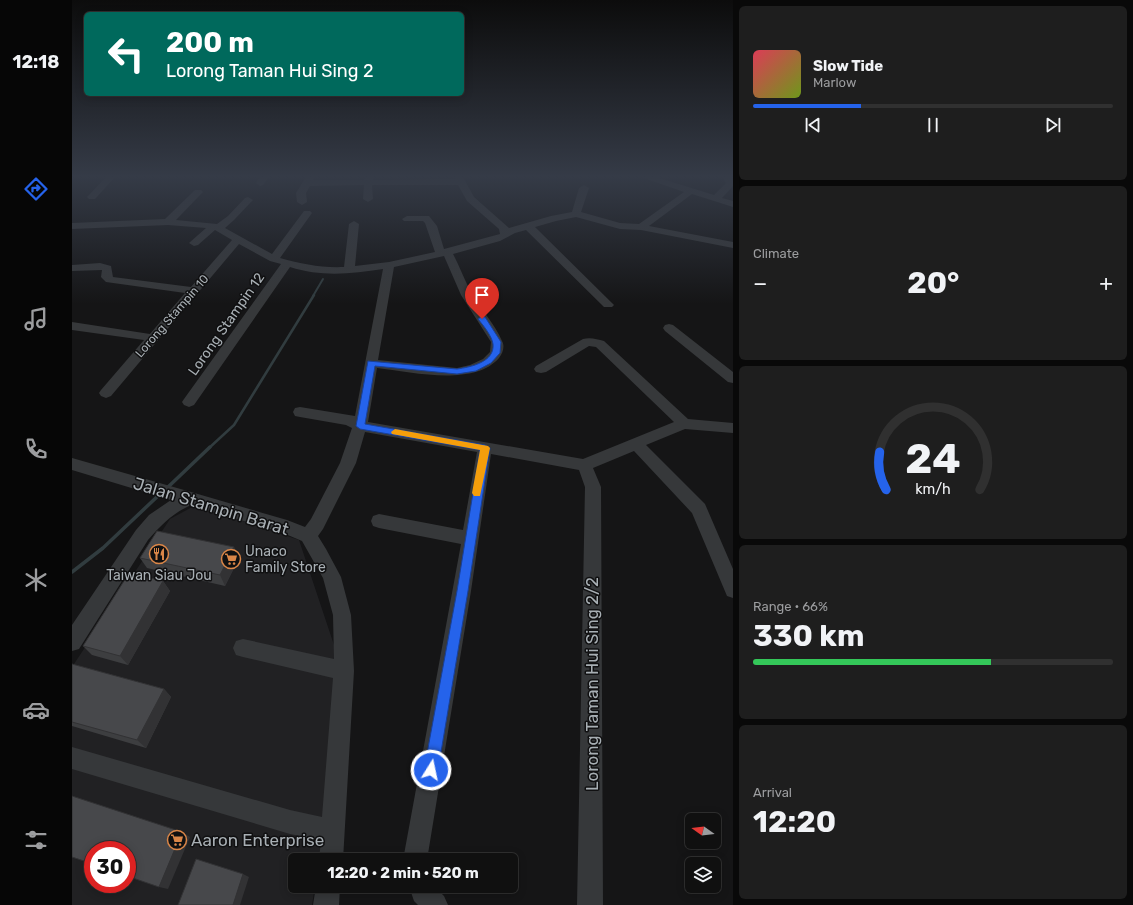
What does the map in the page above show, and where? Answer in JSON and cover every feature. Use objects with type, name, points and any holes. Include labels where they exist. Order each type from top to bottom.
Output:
[{"type":"street","points":[[194,243],[228,219]]},
{"type":"street","points":[[274,259],[303,219]]},
{"type":"street","points":[[371,363],[457,372],[473,369],[488,362],[496,353],[497,342],[467,295],[444,253],[435,241],[433,226],[427,219]]},
{"type":"street","points":[[494,219],[504,228],[504,235]]},
{"type":"street","points":[[500,224],[526,219]]},
{"type":"street","points":[[72,226],[168,222],[216,227],[274,259],[316,270],[349,270],[389,265],[444,253],[496,239],[528,226],[553,219]]},
{"type":"street","points":[[593,219],[620,226],[641,227],[733,245]]},
{"type":"street","points":[[641,227],[652,219]]},
{"type":"street","points":[[349,270],[354,224]]},
{"type":"street","points":[[528,226],[608,305]]},
{"type":"street","name":"Lorong Stampin 10","points":[[106,393],[238,239]]},
{"type":"street","name":"Lorong Stampin 12","points":[[189,402],[287,263]]},
{"type":"street","points":[[308,536],[317,524],[348,463],[360,426],[389,265]]},
{"type":"street","points":[[72,268],[100,266],[107,268],[107,277],[110,280],[194,291]]},
{"type":"street","points":[[361,269],[379,278],[385,286]]},
{"type":"street","points":[[72,338],[77,327],[154,338]]},
{"type":"street","points":[[669,328],[733,379]]},
{"type":"street","points":[[541,369],[587,342],[600,344],[684,424]]},
{"type":"street","points":[[300,412],[350,420],[360,426],[584,465],[684,424],[733,428]]},
{"type":"street","points":[[636,444],[699,509],[733,590]]},
{"type":"street","points":[[416,853],[461,599],[485,448]]},
{"type":"street","name":"Jalan Stampin Barat","points":[[72,464],[287,527],[308,536],[320,554],[337,591],[342,615],[344,671],[331,853]]},
{"type":"street","name":"Lorong Taman Hui Sing 2/2","points":[[584,465],[593,487],[594,633],[590,905]]},
{"type":"street","points":[[72,642],[142,535],[161,515],[173,506],[191,498]]},
{"type":"street","points":[[379,521],[470,539]]},
{"type":"street","points":[[243,648],[344,671]]},
{"type":"street","points":[[72,758],[290,822],[333,831]]},
{"type":"street","points":[[326,905],[327,893]]},
{"type":"street","points":[[424,893],[435,905]]},
{"type":"shaded area","points":[[196,505],[299,540],[336,651],[320,853],[288,853],[288,893],[314,893],[312,905],[72,905],[72,667],[170,519]]},
{"type":"building","points":[[157,531],[234,547],[220,575],[140,558]]},
{"type":"building","points":[[129,573],[163,581],[120,656],[83,646]]},
{"type":"building","points":[[72,664],[164,689],[137,740],[72,722]]},
{"type":"building","points":[[72,796],[182,832],[159,887],[136,879],[136,841],[84,841],[84,861],[72,857]]},
{"type":"building","points":[[196,859],[243,874],[233,905],[178,905]]},
{"type":"waterway","points":[[313,296],[323,279]]},
{"type":"waterway","points":[[209,448],[234,425],[314,295]]},
{"type":"waterway","points":[[167,488],[210,447]]},
{"type":"waterway","points":[[72,572],[103,548],[160,494]]},
{"type":"slow traffic","points":[[395,432],[485,448],[477,493]]},
{"type":"place","name":"Taiwan Siau Jou","points":[[159,554]]},
{"type":"place","name":"Unaco Family Store","points":[[231,559]]},
{"type":"place","name":"Aaron Enterprise","points":[[177,840]]},
{"type":"route","points":[[431,770],[485,448],[360,426],[371,363],[457,372],[473,369],[488,362],[496,353],[497,342],[482,319]]}]
